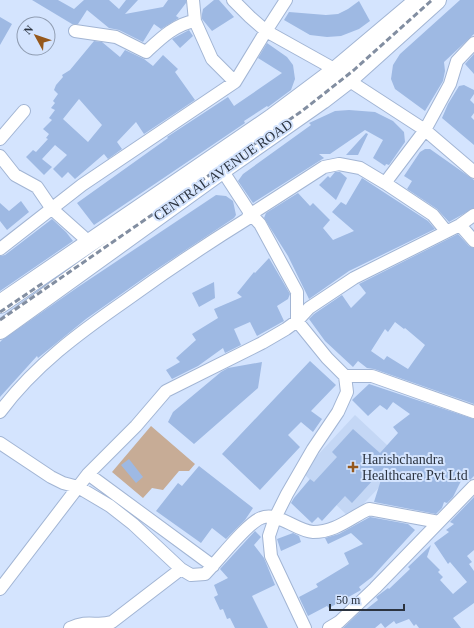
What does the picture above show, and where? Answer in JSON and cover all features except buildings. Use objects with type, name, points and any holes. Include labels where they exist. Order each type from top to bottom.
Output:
[{"type":"main road","name":"CENTRAL AVENUE ROAD","points":[[0,304],[272,118],[342,75],[419,0]]},
{"type":"main road","name":"CENTRAL AVENUE ROAD","points":[[0,330],[222,170],[437,0]]},
{"type":"street","points":[[192,0],[195,21],[212,60],[235,82]]},
{"type":"street","points":[[233,0],[266,31],[342,75],[425,130],[474,172]]},
{"type":"street","points":[[1,248],[82,185],[235,82],[286,0]]},
{"type":"street","points":[[75,31],[116,37],[146,52],[168,32],[188,22],[195,21]]},
{"type":"street","points":[[385,183],[425,130],[450,84],[457,61],[474,43]]},
{"type":"street","points":[[0,139],[24,111]]},
{"type":"street","points":[[0,156],[15,175],[37,187],[52,209],[89,242]]},
{"type":"street","points":[[0,412],[16,391],[57,350],[179,262],[324,166],[339,164],[360,168],[433,215],[446,231]]},
{"type":"street","points":[[222,170],[260,224],[297,292],[297,321],[327,358],[345,376],[347,392],[338,412],[313,449],[275,518],[269,536],[271,556],[305,628]]},
{"type":"street","points":[[0,589],[88,474],[136,426],[166,391],[262,343],[297,321],[309,308],[354,278],[460,225],[474,215]]},
{"type":"street","points":[[460,225],[474,241]]},
{"type":"street","points":[[345,376],[372,376],[474,412]]},
{"type":"street","points":[[0,443],[50,477],[63,483],[78,487],[110,506],[133,524],[181,569],[191,576],[206,574],[245,530],[260,518],[268,516],[312,532],[328,530],[346,524],[369,509],[439,522]]},
{"type":"street","points":[[88,474],[213,566]]},
{"type":"street","points":[[329,628],[339,622],[375,588],[474,486]]},
{"type":"street","points":[[70,628],[87,622],[100,624],[112,622],[181,569]]},
{"type":"shaded area","name":"Harishchandra Healthcare Pvt Ltd","points":[[355,415],[404,461],[350,518],[302,472]]},
{"type":"shaded area","points":[[151,426],[195,464],[189,471],[179,471],[163,490],[152,488],[143,498],[112,472]]},
{"type":"railway","points":[[0,320],[302,111],[354,70],[432,0]]},
{"type":"railway","points":[[0,312],[43,283]]},
{"type":"place","name":"Harishchandra Healthcare Pvt Ltd","points":[[353,467]]}]
